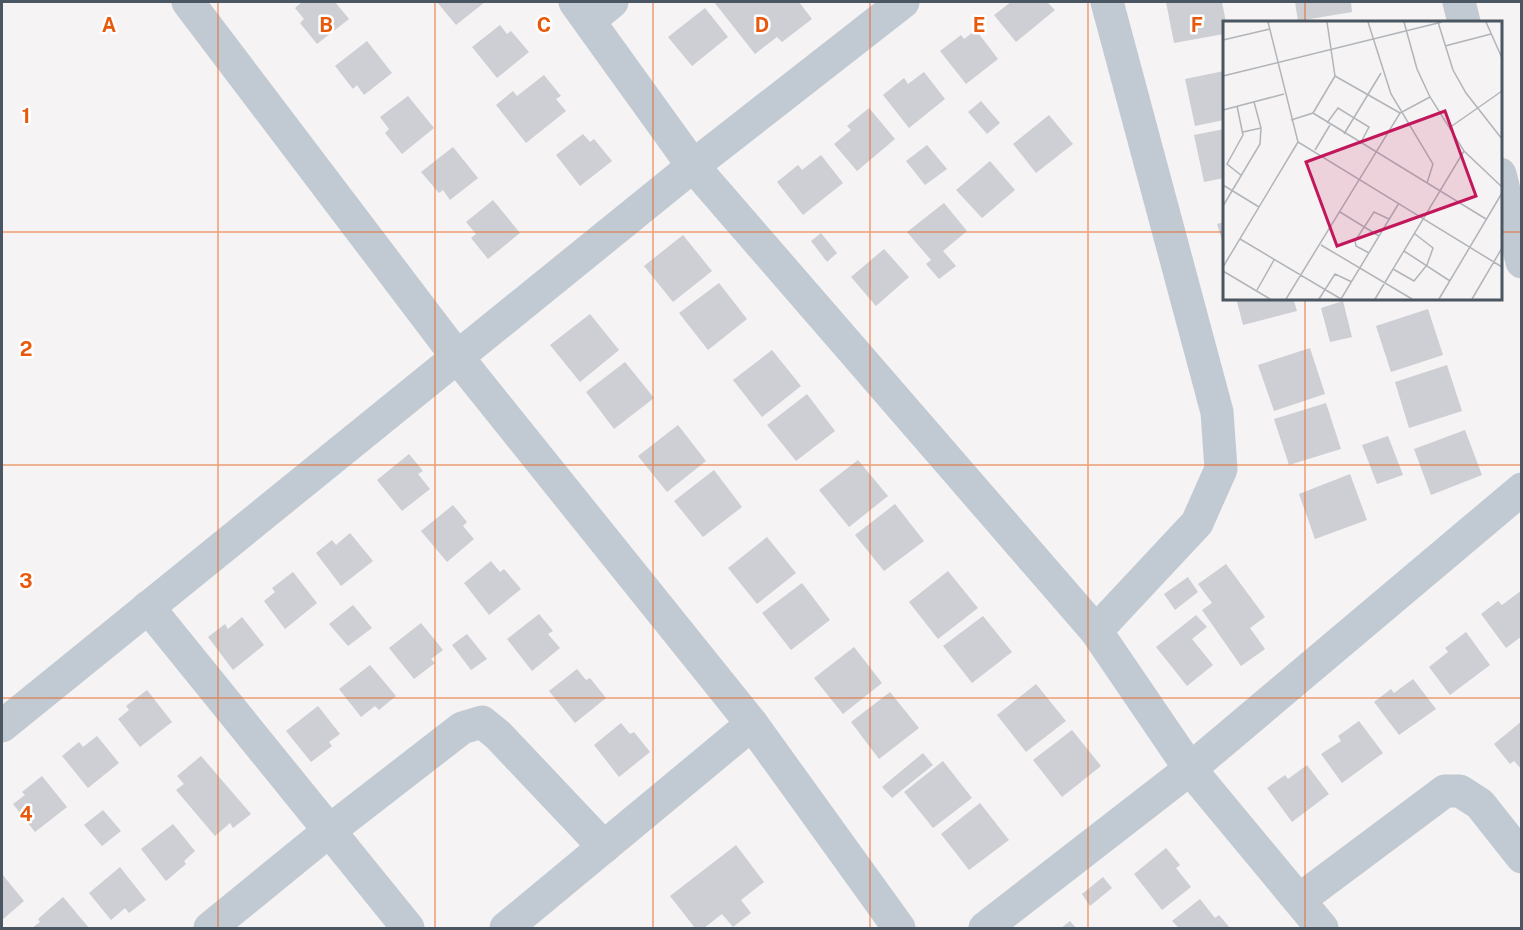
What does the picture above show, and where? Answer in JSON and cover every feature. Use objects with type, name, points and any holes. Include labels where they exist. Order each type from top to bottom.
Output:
[{"type":"street","points":[[188,2],[458,358],[752,724],[899,928]]},
{"type":"street","points":[[2,726],[693,166],[903,2]]},
{"type":"street","points":[[1096,631],[1197,523],[1221,469],[1217,412],[1107,2]]},
{"type":"street","points":[[1459,2],[1464,21]]},
{"type":"street","points":[[592,8],[693,166],[1096,631],[1190,769],[1322,928]]},
{"type":"street","points":[[1508,177],[1521,262]]},
{"type":"street","points":[[985,928],[1190,769],[1521,489]]},
{"type":"street","points":[[148,607],[408,928]]},
{"type":"street","points":[[210,928],[462,728],[482,722],[498,735],[604,847]]},
{"type":"street","points":[[506,928],[752,724]]},
{"type":"street","points":[[1299,900],[1444,791],[1460,791],[1480,804],[1521,857]]},
{"type":"building","points":[[302,2],[335,2],[349,19],[317,44],[300,23],[304,19],[295,8]]},
{"type":"building","points":[[437,2],[485,2],[456,25]]},
{"type":"building","points":[[714,2],[799,2],[812,19],[782,42],[777,37],[755,54]]},
{"type":"building","points":[[1011,2],[1047,2],[1055,10],[1016,42],[994,15]]},
{"type":"building","points":[[1166,2],[1222,2],[1226,21],[1223,21],[1223,34],[1174,43]]},
{"type":"building","points":[[1295,2],[1351,2],[1352,12],[1298,21]]},
{"type":"building","points":[[705,8],[728,37],[692,66],[668,37]]},
{"type":"building","points":[[500,25],[507,34],[511,31],[529,52],[497,78],[472,47]]},
{"type":"building","points":[[976,30],[998,59],[966,84],[940,51],[961,35],[964,39]]},
{"type":"building","points":[[367,41],[392,73],[364,95],[357,85],[353,89],[335,66]]},
{"type":"building","points":[[1223,71],[1223,120],[1195,126],[1185,79]]},
{"type":"building","points":[[924,72],[945,99],[909,128],[883,95],[904,78],[908,84]]},
{"type":"building","points":[[544,75],[561,96],[556,99],[566,111],[526,143],[496,105],[513,91],[517,96]]},
{"type":"building","points":[[408,96],[434,128],[402,154],[385,133],[389,129],[380,117]]},
{"type":"building","points":[[981,101],[1000,123],[987,134],[968,112]]},
{"type":"building","points":[[869,108],[895,139],[857,171],[834,144],[851,130],[847,126]]},
{"type":"building","points":[[1049,115],[1073,144],[1036,173],[1013,144]]},
{"type":"building","points":[[1223,129],[1223,178],[1204,182],[1194,135]]},
{"type":"building","points":[[583,134],[590,142],[594,139],[612,161],[580,186],[556,155]]},
{"type":"building","points":[[927,145],[947,169],[925,185],[906,161]]},
{"type":"building","points":[[453,147],[478,178],[450,200],[443,190],[439,193],[421,172]]},
{"type":"building","points":[[821,155],[843,183],[803,215],[777,182],[798,165],[802,170]]},
{"type":"building","points":[[990,161],[1015,190],[982,218],[956,190]]},
{"type":"building","points":[[493,200],[520,233],[488,259],[471,238],[476,234],[466,222]]},
{"type":"building","points":[[944,203],[967,231],[943,251],[956,266],[939,279],[926,264],[931,260],[907,232]]},
{"type":"building","points":[[1223,222],[1223,244],[1217,224]]},
{"type":"building","points":[[821,233],[837,253],[827,262],[811,241]]},
{"type":"building","points":[[683,235],[712,271],[673,302],[644,266]]},
{"type":"building","points":[[884,249],[909,277],[876,306],[851,277]]},
{"type":"building","points":[[719,283],[747,319],[708,350],[679,313]]},
{"type":"building","points":[[1237,300],[1294,300],[1297,311],[1243,325]]},
{"type":"building","points":[[1343,301],[1352,337],[1330,342],[1321,308]]},
{"type":"building","points":[[1428,309],[1443,355],[1391,372],[1376,326]]},
{"type":"building","points":[[590,314],[619,350],[580,382],[550,345]]},
{"type":"building","points":[[1310,348],[1325,394],[1274,411],[1258,365]]},
{"type":"building","points":[[772,350],[801,386],[762,417],[733,380]]},
{"type":"building","points":[[625,362],[654,398],[614,429],[586,392]]},
{"type":"building","points":[[1447,365],[1462,411],[1409,428],[1395,382]]},
{"type":"building","points":[[807,394],[835,431],[796,461],[767,425]]},
{"type":"building","points":[[1326,403],[1341,449],[1289,465],[1274,419]]},
{"type":"building","points":[[678,425],[706,461],[667,492],[638,456]]},
{"type":"building","points":[[1465,430],[1482,475],[1431,495],[1414,449]]},
{"type":"building","points":[[1388,436],[1403,475],[1377,484],[1362,445]]},
{"type":"building","points":[[409,454],[423,471],[418,474],[430,489],[402,511],[377,480]]},
{"type":"building","points":[[858,460],[888,496],[849,527],[819,490]]},
{"type":"building","points":[[714,470],[742,507],[703,537],[674,501]]},
{"type":"building","points":[[1350,474],[1367,520],[1315,539],[1299,494]]},
{"type":"building","points":[[895,504],[924,541],[884,571],[855,535]]},
{"type":"building","points":[[453,505],[467,522],[463,526],[474,539],[447,562],[421,531]]},
{"type":"building","points":[[350,533],[373,561],[341,586],[316,553],[332,540],[336,545]]},
{"type":"building","points":[[767,537],[796,573],[757,604],[728,568]]},
{"type":"building","points":[[491,561],[500,572],[504,569],[521,589],[489,615],[464,583]]},
{"type":"building","points":[[1226,564],[1265,617],[1250,628],[1265,649],[1241,666],[1202,610],[1212,603],[1198,584]]},
{"type":"building","points":[[948,571],[978,608],[938,639],[909,602]]},
{"type":"building","points":[[293,572],[317,603],[285,629],[264,601],[275,592],[272,588]]},
{"type":"building","points":[[1188,577],[1198,592],[1175,610],[1164,594]]},
{"type":"building","points":[[802,583],[830,620],[791,650],[762,613]]},
{"type":"building","points":[[1522,590],[1522,636],[1506,648],[1481,614],[1498,601],[1502,605]]},
{"type":"building","points":[[353,605],[372,628],[348,646],[329,624]]},
{"type":"building","points":[[539,614],[553,631],[548,634],[560,648],[532,671],[507,639]]},
{"type":"building","points":[[1196,615],[1207,627],[1192,639],[1213,665],[1187,686],[1156,647]]},
{"type":"building","points":[[983,616],[1012,652],[972,683],[943,646]]},
{"type":"building","points":[[242,617],[264,645],[233,670],[208,637],[225,624],[228,629]]},
{"type":"building","points":[[421,623],[443,650],[431,659],[435,663],[414,679],[389,648]]},
{"type":"building","points":[[1466,632],[1490,665],[1450,695],[1429,667],[1448,652],[1445,648]]},
{"type":"building","points":[[467,634],[487,659],[471,670],[452,645]]},
{"type":"building","points":[[854,647],[882,683],[843,714],[814,678]]},
{"type":"building","points":[[370,665],[396,696],[379,710],[375,706],[361,717],[339,689]]},
{"type":"building","points":[[577,669],[586,680],[590,678],[606,698],[575,723],[549,691]]},
{"type":"building","points":[[1413,679],[1436,709],[1399,735],[1374,702],[1391,689],[1394,693]]},
{"type":"building","points":[[1036,684],[1066,721],[1026,752],[997,715]]},
{"type":"building","points":[[147,690],[172,722],[140,747],[118,719],[129,710],[126,706]]},
{"type":"building","points":[[890,692],[919,728],[879,759],[851,722]]},
{"type":"building","points":[[318,706],[340,734],[329,742],[332,746],[311,762],[286,731]]},
{"type":"building","points":[[1359,721],[1383,753],[1342,783],[1321,754],[1341,741],[1338,736]]},
{"type":"building","points":[[1522,721],[1522,770],[1514,761],[1510,764],[1494,744]]},
{"type":"building","points":[[621,723],[630,734],[634,732],[650,752],[619,777],[594,745]]},
{"type":"building","points":[[1072,730],[1101,766],[1062,797],[1033,760]]},
{"type":"building","points":[[97,736],[119,763],[88,788],[62,756],[79,742],[83,747]]},
{"type":"building","points":[[923,753],[933,765],[892,798],[882,787]]},
{"type":"building","points":[[201,756],[251,814],[233,828],[230,823],[215,836],[176,790],[184,784],[177,776]]},
{"type":"building","points":[[943,761],[972,798],[933,828],[904,792]]},
{"type":"building","points":[[1307,765],[1329,794],[1292,822],[1267,788],[1285,775],[1288,779]]},
{"type":"building","points":[[42,776],[67,807],[35,832],[13,804],[25,795],[22,792]]},
{"type":"building","points":[[980,803],[1009,840],[969,870],[941,834]]},
{"type":"building","points":[[103,810],[121,831],[102,846],[84,825]]},
{"type":"building","points":[[173,824],[195,851],[184,861],[186,864],[166,881],[141,849]]},
{"type":"building","points":[[736,845],[764,882],[741,900],[751,913],[733,927],[722,914],[704,928],[695,928],[670,896]]},
{"type":"building","points":[[1166,848],[1180,865],[1176,868],[1191,887],[1162,910],[1134,874]]},
{"type":"building","points":[[120,867],[146,900],[129,913],[125,908],[111,920],[89,893]]},
{"type":"building","points":[[2,874],[24,901],[2,920]]},
{"type":"building","points":[[1103,877],[1112,888],[1090,906],[1082,894]]},
{"type":"building","points":[[63,897],[89,928],[32,928],[40,922],[38,919]]},
{"type":"building","points":[[1200,899],[1215,918],[1219,915],[1230,928],[1179,928],[1172,921]]},
{"type":"building","points":[[1070,921],[1076,928],[1061,928]]}]
